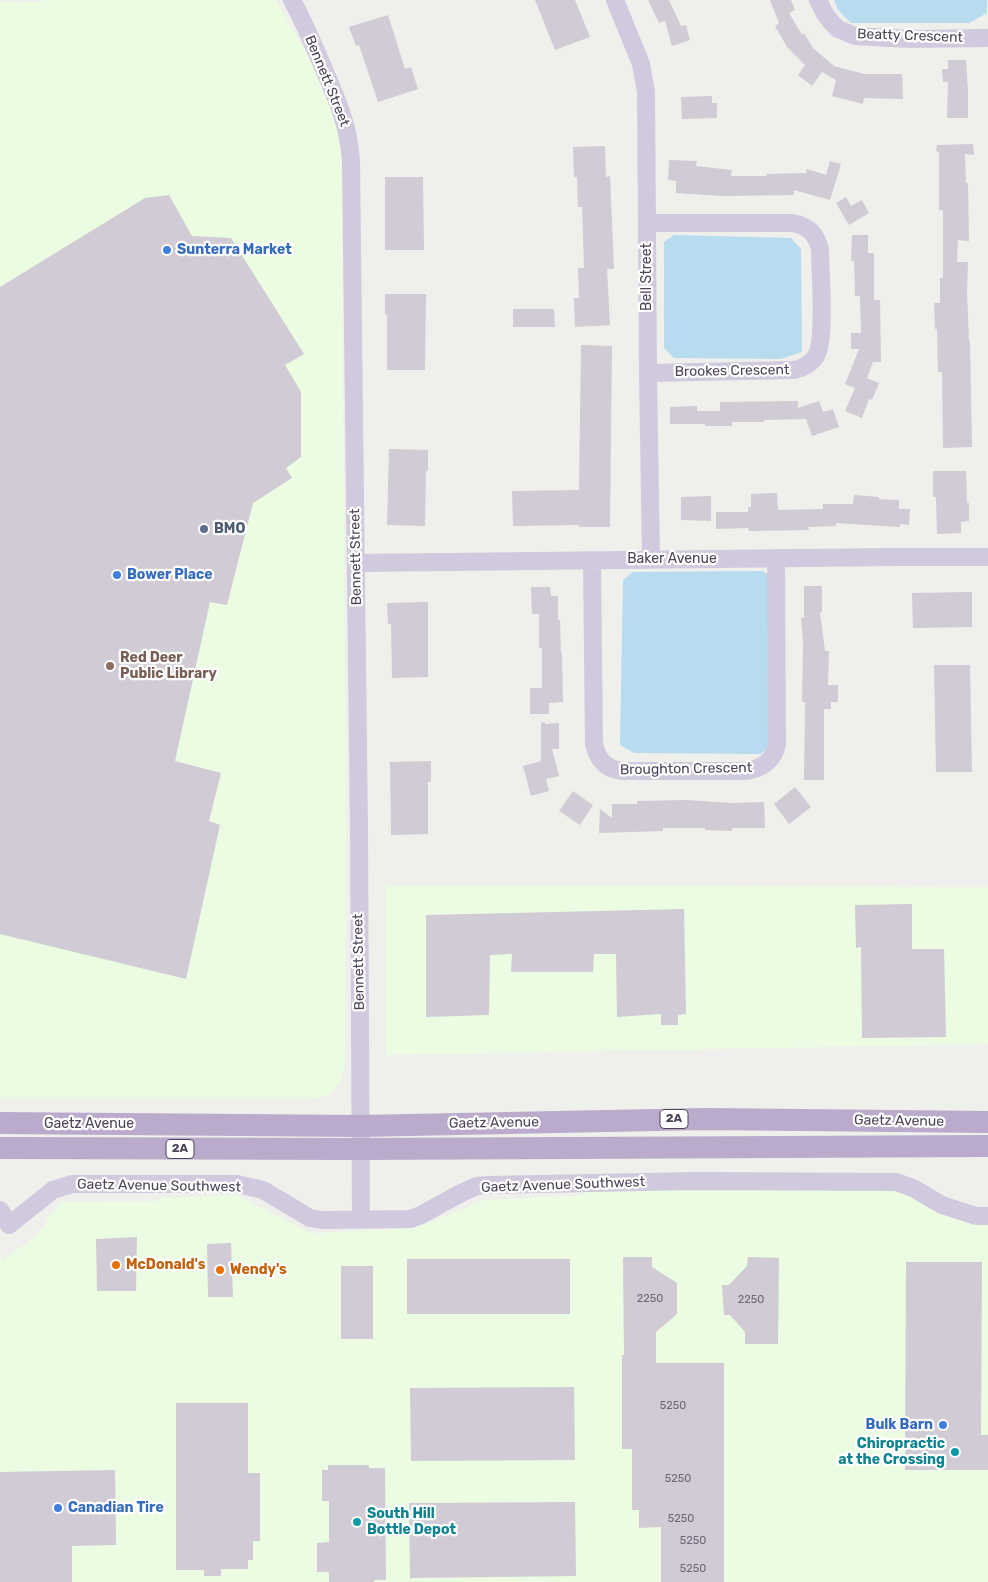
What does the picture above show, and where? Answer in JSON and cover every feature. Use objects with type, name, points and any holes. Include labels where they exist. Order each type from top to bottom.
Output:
[{"type":"main road","name":"Gaetz Avenue","points":[[0,1123],[360,1126],[706,1119],[988,1122]]},
{"type":"main road","name":"Gaetz Avenue","points":[[0,1148],[360,1149],[988,1146]]},
{"type":"main road","points":[[0,1165],[27,1148]]},
{"type":"street","name":"Bennett Street","points":[[292,0],[308,32],[340,107],[350,141],[356,562],[360,1149]]},
{"type":"street","name":"Bell Street","points":[[615,0],[637,52],[646,92],[651,559]]},
{"type":"street","name":"Beatty Crescent","points":[[818,0],[825,14],[838,29],[855,36],[988,38]]},
{"type":"street","name":"Brookes Crescent","points":[[646,223],[793,223],[809,230],[818,241],[820,250],[822,336],[817,354],[812,362],[794,370],[648,373]]},
{"type":"street","name":"Broughton Crescent","points":[[592,560],[594,744],[598,758],[612,769],[622,771],[745,771],[759,768],[770,760],[774,755],[777,744],[776,558]]},
{"type":"street","name":"Baker Avenue","points":[[356,562],[988,558]]},
{"type":"street","points":[[360,1149],[361,1220]]},
{"type":"street","name":"Gaetz Avenue Southwest","points":[[5,1218],[53,1190],[62,1186],[79,1184],[237,1184],[263,1190],[315,1220],[392,1220],[415,1218],[461,1192],[477,1186],[695,1181],[896,1182],[913,1188],[942,1205],[976,1216],[988,1216]]},
{"type":"shaded area","points":[[51,0],[276,0],[326,88],[339,125],[342,157],[346,779],[345,1055],[342,1079],[329,1095],[313,1099],[0,1099],[0,2],[24,3]]},
{"type":"shaded area","points":[[834,0],[987,0],[987,13],[969,23],[851,23],[838,10]]},
{"type":"shaded area","points":[[674,235],[791,238],[801,249],[802,352],[781,359],[674,358],[664,348],[664,242]]},
{"type":"shaded area","points":[[763,571],[776,581],[777,742],[760,754],[634,753],[620,745],[623,580],[633,572]]},
{"type":"shaded area","points":[[386,886],[988,887],[988,1044],[386,1055]]},
{"type":"shaded area","points":[[896,1182],[988,1216],[988,1582],[0,1582],[0,1255],[3,1260],[37,1235],[60,1202],[158,1201],[161,1198],[236,1195],[310,1233],[320,1233],[416,1228],[485,1200],[585,1195],[585,1183]]},
{"type":"building","points":[[535,0],[575,0],[590,37],[555,50]]},
{"type":"building","points":[[648,0],[669,0],[681,26],[686,25],[690,40],[672,46],[665,21],[659,23]]},
{"type":"building","points":[[770,0],[791,0],[795,10],[789,13],[802,35],[804,33],[813,48],[834,66],[864,74],[902,74],[903,99],[864,98],[863,104],[832,96],[836,80],[822,72],[812,86],[798,75],[805,65],[787,47],[775,26],[779,23]]},
{"type":"building","points":[[388,15],[405,69],[411,67],[418,89],[378,102],[359,45],[356,46],[349,27]]},
{"type":"building","points":[[948,60],[966,60],[968,118],[947,118],[948,82],[943,82],[942,69],[948,69]]},
{"type":"building","points":[[712,96],[712,103],[717,103],[717,118],[682,119],[681,97]]},
{"type":"building","points":[[973,144],[974,155],[965,154],[966,183],[968,183],[969,241],[958,240],[957,262],[968,262],[967,291],[972,447],[943,448],[942,372],[938,372],[934,303],[940,303],[940,278],[943,278],[943,210],[939,210],[939,152],[936,151],[937,145]]},
{"type":"building","points":[[605,146],[606,177],[610,176],[614,269],[607,269],[610,325],[575,327],[574,298],[579,298],[578,268],[584,268],[582,207],[578,207],[573,147]]},
{"type":"building","points":[[669,160],[697,161],[696,166],[732,170],[731,176],[806,173],[807,169],[826,175],[830,161],[841,164],[830,200],[794,190],[794,195],[721,196],[676,193],[676,181],[668,180]]},
{"type":"building","points":[[385,177],[423,177],[424,250],[385,250]]},
{"type":"building","name":"Bower Place","points":[[169,195],[192,236],[231,238],[304,354],[285,365],[301,392],[301,457],[286,468],[292,478],[253,503],[227,605],[210,602],[175,761],[221,773],[209,821],[220,825],[186,979],[0,934],[0,287],[145,198]]},
{"type":"building","points":[[846,197],[851,206],[862,200],[869,213],[849,225],[836,203]]},
{"type":"building","points":[[852,235],[868,235],[868,253],[874,253],[874,300],[880,300],[881,362],[873,362],[867,378],[879,383],[872,400],[869,399],[862,418],[845,411],[855,388],[845,384],[859,349],[851,349],[851,333],[861,333],[860,296],[855,296],[854,261],[851,261]]},
{"type":"building","points":[[385,294],[426,294],[425,370],[387,370]]},
{"type":"building","points":[[513,309],[554,309],[555,327],[513,327]]},
{"type":"building","points":[[581,345],[612,346],[610,527],[579,527],[579,525],[513,526],[512,491],[579,490]]},
{"type":"building","points":[[798,401],[798,408],[819,401],[823,412],[833,409],[839,427],[812,436],[806,419],[732,422],[732,426],[670,424],[670,407],[697,406],[697,411],[720,411],[720,402]]},
{"type":"building","points":[[389,449],[428,450],[425,526],[387,525]]},
{"type":"building","points":[[933,471],[966,471],[969,521],[961,522],[961,533],[937,534],[936,497],[933,497]]},
{"type":"building","points":[[777,493],[778,510],[823,509],[823,504],[853,504],[854,495],[899,500],[899,509],[910,509],[909,525],[900,524],[900,527],[836,523],[836,526],[808,527],[809,530],[749,531],[748,528],[716,529],[716,512],[748,512],[748,507],[751,507],[751,494]]},
{"type":"building","points":[[711,496],[711,521],[681,520],[681,497]]},
{"type":"building","points":[[804,586],[822,586],[822,612],[820,612],[825,651],[829,651],[828,685],[838,685],[838,702],[831,702],[831,709],[824,709],[824,780],[804,780],[805,702],[802,702],[803,642],[801,618],[804,618]]},
{"type":"building","points":[[531,587],[550,587],[551,596],[558,596],[563,702],[549,703],[549,714],[530,714],[530,688],[542,688],[542,648],[539,648],[539,614],[532,614]]},
{"type":"building","points":[[972,592],[972,627],[913,628],[912,593]]},
{"type":"building","points":[[428,602],[428,677],[392,678],[391,624],[388,624],[387,603]]},
{"type":"building","points":[[934,665],[970,665],[972,772],[936,772]]},
{"type":"building","points":[[545,722],[545,724],[559,723],[559,749],[552,749],[559,776],[546,779],[549,791],[531,796],[523,766],[541,761],[541,723]]},
{"type":"building","points":[[431,761],[431,782],[428,782],[428,834],[391,835],[390,762]]},
{"type":"building","points":[[795,787],[811,807],[789,824],[774,804]]},
{"type":"building","points":[[573,791],[593,805],[580,825],[559,811]]},
{"type":"building","points":[[687,800],[732,803],[764,802],[765,828],[732,828],[732,831],[705,830],[705,828],[663,828],[663,831],[599,833],[600,809],[612,818],[612,804],[637,804],[637,801]]},
{"type":"building","points":[[912,904],[912,949],[944,949],[946,1037],[862,1038],[861,947],[856,948],[855,905]]},
{"type":"building","points":[[684,909],[686,1014],[678,1015],[678,1025],[661,1025],[661,1014],[617,1017],[616,954],[594,954],[593,972],[511,972],[512,954],[490,955],[489,1015],[426,1017],[426,915]]},
{"type":"building","name":"McDonald's","points":[[137,1237],[136,1291],[97,1291],[96,1239]]},
{"type":"building","name":"Wendy's","points":[[231,1243],[233,1297],[208,1297],[207,1244]]},
{"type":"building","points":[[623,1257],[652,1257],[652,1267],[677,1283],[677,1314],[656,1332],[656,1363],[724,1363],[724,1582],[661,1582],[661,1527],[639,1528],[639,1510],[632,1510],[632,1449],[622,1449],[622,1355],[624,1355]]},
{"type":"building","points":[[748,1257],[779,1258],[778,1344],[745,1344],[745,1332],[730,1315],[724,1315],[722,1285],[729,1285],[747,1266]]},
{"type":"building","points":[[407,1259],[570,1259],[570,1314],[407,1314]]},
{"type":"building","points":[[906,1262],[982,1262],[981,1435],[988,1435],[988,1470],[905,1470]]},
{"type":"building","points":[[341,1266],[373,1266],[373,1339],[341,1339]]},
{"type":"building","points":[[574,1387],[575,1460],[411,1461],[410,1388]]},
{"type":"building","points":[[176,1403],[248,1403],[248,1473],[260,1473],[260,1541],[253,1541],[253,1560],[248,1560],[248,1569],[221,1569],[221,1576],[204,1576],[204,1570],[176,1570]]},
{"type":"building","name":"South Hill Bottle Depot","points":[[328,1465],[369,1465],[369,1468],[385,1468],[386,1580],[374,1580],[374,1582],[329,1582],[329,1572],[317,1572],[317,1543],[329,1542],[329,1501],[322,1501],[322,1470],[328,1470]]},
{"type":"building","name":"Canadian Tire","points":[[115,1470],[116,1545],[72,1546],[72,1582],[0,1582],[0,1472]]},
{"type":"building","points":[[575,1502],[576,1576],[410,1578],[409,1503]]},
{"type":"place","name":"Sunterra Market","points":[[167,250]]},
{"type":"place","name":"BMO","points":[[204,529]]},
{"type":"place","name":"Bower Place","points":[[117,575]]},
{"type":"place","name":"Red Deer Public Library","points":[[110,666]]},
{"type":"place","name":"McDonald's","points":[[116,1265]]},
{"type":"place","name":"Wendy's","points":[[220,1270]]},
{"type":"place","name":"Bulk Barn","points":[[943,1425]]},
{"type":"place","name":"Chiropractic at the Crossing","points":[[955,1452]]},
{"type":"place","name":"Canadian Tire","points":[[58,1508]]},
{"type":"place","name":"South Hill Bottle Depot","points":[[357,1522]]}]
